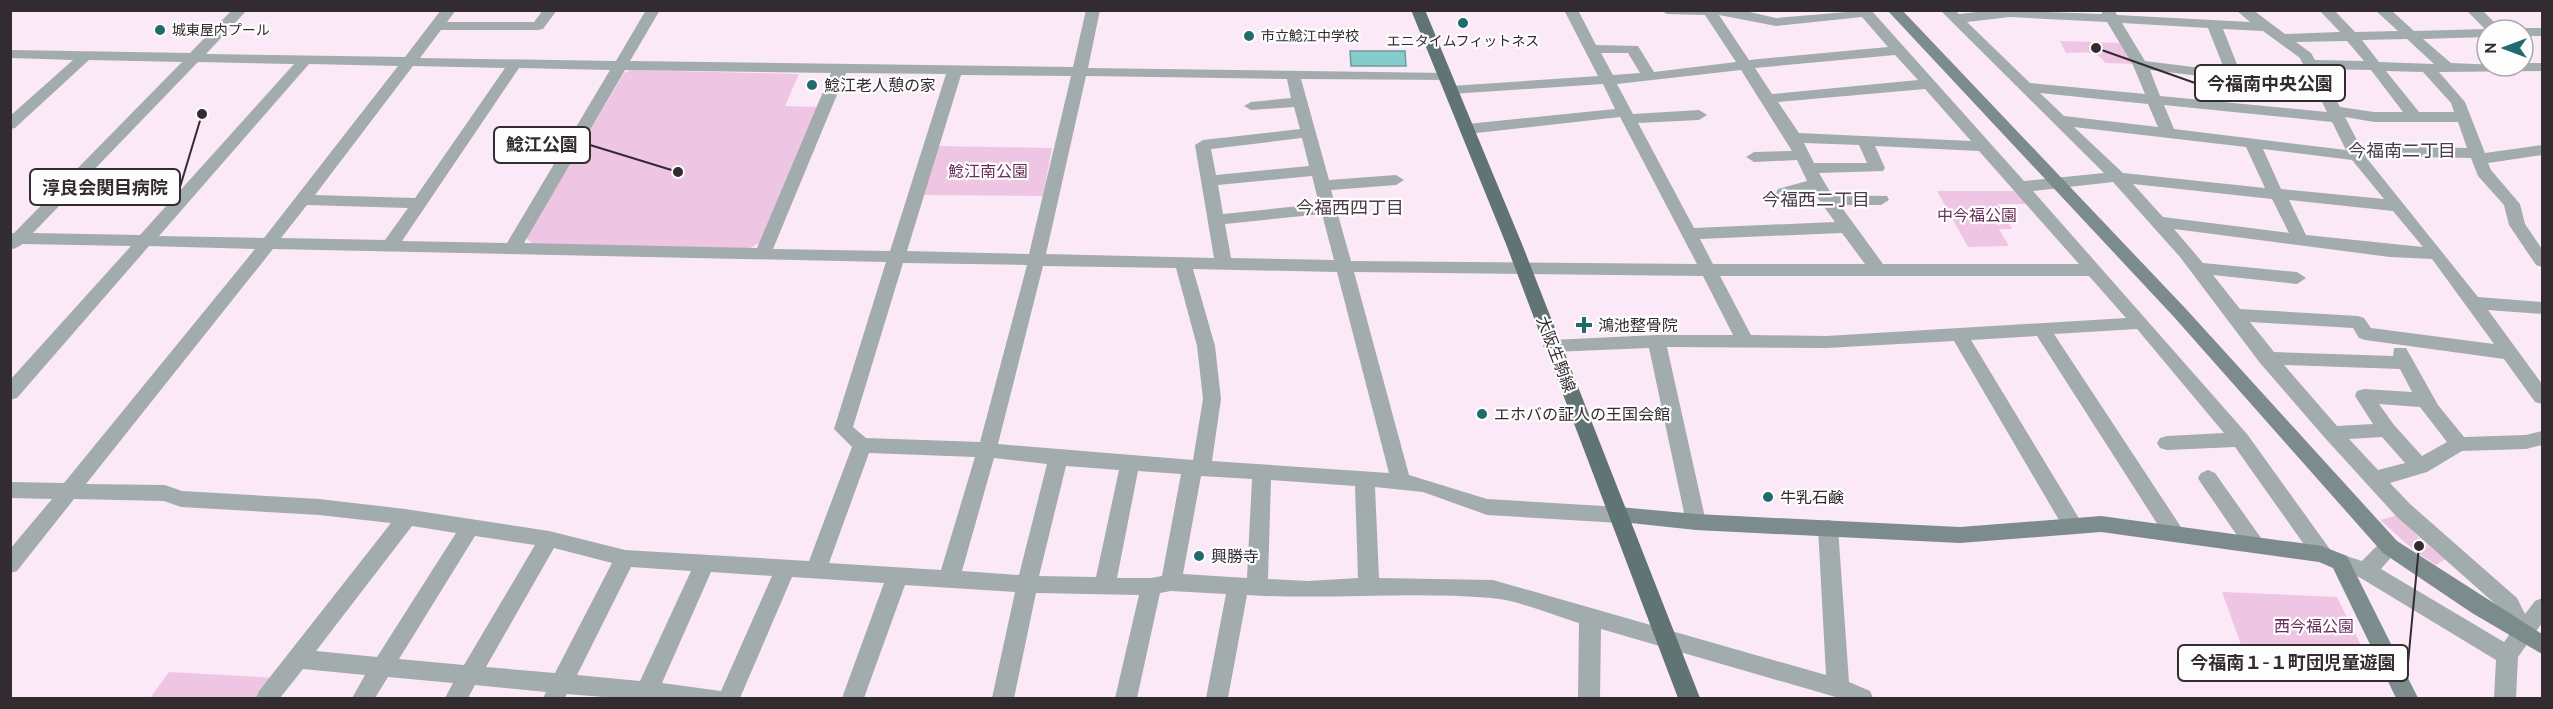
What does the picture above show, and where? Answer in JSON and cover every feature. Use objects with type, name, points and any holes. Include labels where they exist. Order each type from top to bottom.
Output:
[{"type":"main road","name":"大阪生駒線","points":[[1418,10],[1524,270],[1689,699]]},
{"type":"street","points":[[13,241],[240,10]]},
{"type":"street","points":[[10,566],[303,200],[448,10]]},
{"type":"street","points":[[437,26],[538,26],[550,10]]},
{"type":"street","points":[[513,247],[653,10]]},
{"type":"street","points":[[949,579],[989,450],[1038,258],[1093,10]]},
{"type":"street","points":[[1571,10],[1746,342]]},
{"type":"street","points":[[1667,10],[1724,11],[1776,22],[1864,12],[2141,322],[2240,439],[2331,558],[2407,699]]},
{"type":"street","points":[[1894,10],[2180,313],[2390,547],[2479,607],[2542,645]]},
{"type":"street","points":[[2243,10],[2306,56],[2356,153],[2438,254],[2542,397]]},
{"type":"street","points":[[2326,10],[2352,38],[2414,116]]},
{"type":"street","points":[[2382,10],[2448,68]]},
{"type":"street","points":[[1709,11],[1794,138],[1816,184],[1878,270]]},
{"type":"street","points":[[1952,15],[2010,13],[2110,15],[2214,25],[2266,27]]},
{"type":"street","points":[[1952,15],[2118,177],[2196,268],[2266,357],[2332,433],[2403,510],[2510,604],[2523,632]]},
{"type":"street","points":[[2110,15],[2140,65],[2168,133]]},
{"type":"street","points":[[2214,25],[2235,77]]},
{"type":"street","points":[[2281,38],[2475,33]]},
{"type":"street","points":[[1591,49],[1623,47],[1633,49],[1650,77]]},
{"type":"street","points":[[10,54],[1293,75],[1448,83],[1650,77],[1897,50]]},
{"type":"street","points":[[10,124],[85,56]]},
{"type":"street","points":[[10,393],[305,60]]},
{"type":"street","points":[[390,246],[515,64]]},
{"type":"street","points":[[2310,64],[2427,69],[2540,67]]},
{"type":"street","points":[[2140,65],[2321,86]]},
{"type":"street","points":[[764,253],[841,68]]},
{"type":"street","points":[[955,69],[894,256],[843,429],[862,445],[989,450],[1058,458],[1401,481],[1424,485],[1487,507],[1696,522],[1960,535],[2102,524],[2174,533],[2331,558],[2366,571],[2507,655]]},
{"type":"street","points":[[2427,69],[2458,102],[2484,172],[2512,204],[2517,225],[2542,261]]},
{"type":"street","points":[[1293,75],[1298,102],[1401,481]]},
{"type":"street","points":[[1767,99],[1928,84]]},
{"type":"street","points":[[2025,87],[2374,117],[2462,117]]},
{"type":"street","points":[[1251,106],[1298,102]]},
{"type":"street","points":[[1467,129],[1627,115],[1699,115]]},
{"type":"street","points":[[2058,120],[2356,153],[2477,156],[2542,150]]},
{"type":"street","points":[[1223,262],[1203,145],[1307,133]]},
{"type":"street","points":[[1794,138],[1983,146]]},
{"type":"street","points":[[1754,157],[1877,168],[1865,141]]},
{"type":"street","points":[[2252,143],[2300,239]]},
{"type":"street","points":[[2020,188],[2118,177],[2398,206]]},
{"type":"street","points":[[1209,181],[1320,178],[1396,180]]},
{"type":"street","points":[[1784,193],[1816,184]]},
{"type":"street","points":[[303,200],[420,203]]},
{"type":"street","points":[[1828,200],[1881,200]]},
{"type":"street","points":[[1217,220],[1328,208]]},
{"type":"street","points":[[2158,222],[2390,251],[2438,254]]},
{"type":"street","points":[[1690,234],[1847,226]]},
{"type":"street","points":[[13,241],[513,247],[1524,270],[2095,270]]},
{"type":"street","points":[[1126,699],[1196,467],[1212,399],[1206,346],[1183,262]]},
{"type":"street","points":[[2196,268],[2297,278]]},
{"type":"street","points":[[2473,303],[2542,308]]},
{"type":"street","points":[[2233,315],[2358,322],[2379,361]]},
{"type":"street","points":[[1552,346],[1657,341],[1826,342],[2141,322]]},
{"type":"street","points":[[2041,328],[2174,533]]},
{"type":"street","points":[[1959,334],[2073,526]]},
{"type":"street","points":[[2365,334],[2510,353]]},
{"type":"street","points":[[2394,338],[2425,400],[2459,444]]},
{"type":"street","points":[[1657,341],[1696,522]]},
{"type":"street","points":[[2266,357],[2405,363]]},
{"type":"street","points":[[2420,467],[2387,429],[2364,396],[2395,392],[2425,400]]},
{"type":"street","points":[[2332,433],[2387,429]]},
{"type":"street","points":[[2375,479],[2401,475],[2420,467],[2459,444],[2526,442],[2542,438]]},
{"type":"street","points":[[2167,443],[2240,439]]},
{"type":"street","points":[[815,572],[862,445]]},
{"type":"street","points":[[1003,699],[1027,584],[1058,458]]},
{"type":"street","points":[[1105,586],[1130,463]]},
{"type":"street","points":[[1217,699],[1248,587],[1262,473]]},
{"type":"street","points":[[2208,478],[2254,544]]},
{"type":"street","points":[[1365,479],[1369,586]]},
{"type":"street","points":[[10,489],[165,493],[181,499],[319,507],[549,539],[625,558],[704,565],[1027,584],[1161,585],[1308,590],[1369,586],[1492,589],[1590,619],[1666,637],[1838,688],[1862,699]]},
{"type":"street","points":[[267,699],[407,518]]},
{"type":"street","points":[[363,699],[470,527]]},
{"type":"street","points":[[1828,528],[1838,688]]},
{"type":"street","points":[[456,699],[549,539]]},
{"type":"street","points":[[2366,571],[2390,547]]},
{"type":"street","points":[[558,691],[625,558]]},
{"type":"street","points":[[646,695],[704,565]]},
{"type":"street","points":[[729,699],[785,570]]},
{"type":"street","points":[[853,699],[897,577]]},
{"type":"street","points":[[2505,699],[2507,655],[2542,607]]},
{"type":"street","points":[[1589,699],[1590,619]]},
{"type":"street","points":[[298,659],[470,674],[558,691],[713,699]]},
{"type":"green space","points":[[2060,41],[2125,43],[2137,64],[2105,63],[2093,54],[2066,53]]},
{"type":"green space","points":[[631,70],[799,74],[785,106],[818,107],[762,242],[748,249],[533,244],[526,238],[624,73]]},
{"type":"green space","name":"鯰江南公園","points":[[937,146],[1052,148],[1043,196],[922,195]]},
{"type":"green space","name":"中今福公園","points":[[1937,191],[2020,191],[2030,204],[1998,204],[2012,229],[1999,229],[2009,246],[1968,247]]},
{"type":"green space","points":[[2398,515],[2420,539],[2445,559],[2436,565],[2416,552],[2380,520]]},
{"type":"green space","name":"西今福公園","points":[[2222,592],[2337,597],[2367,657],[2244,653]]},
{"type":"green space","points":[[169,672],[277,678],[260,698],[150,698]]},
{"type":"shaded area","points":[[1350,51],[1405,51],[1406,66],[1351,66]]},
{"type":"place","name":"エニタイムフィットネス","points":[[1463,23]]},
{"type":"place","name":"城東屋内プール","points":[[160,30]]},
{"type":"place","name":"市立鯰江中学校","points":[[1249,36]]},
{"type":"place","name":"今福南中央公園","points":[[2096,48]]},
{"type":"place","name":"鯰江老人憩の家","points":[[812,85]]},
{"type":"place","name":"淳良会関目病院","points":[[202,114]]},
{"type":"place","name":"鯰江公園","points":[[678,172]]},
{"type":"place","name":"鴻池整骨院","points":[[1584,325]]},
{"type":"place","name":"エホバの証人の王国会館","points":[[1482,414]]},
{"type":"place","name":"牛乳石鹸","points":[[1768,497]]},
{"type":"place","name":"今福南１-１町団児童遊園","points":[[2419,546]]},
{"type":"place","name":"興勝寺","points":[[1199,556]]},
{"type":"district","name":"今福南二丁目","points":[[2402,151]]},
{"type":"district","name":"今福西二丁目","points":[[1816,200]]},
{"type":"district","name":"今福西四丁目","points":[[1350,208]]}]
